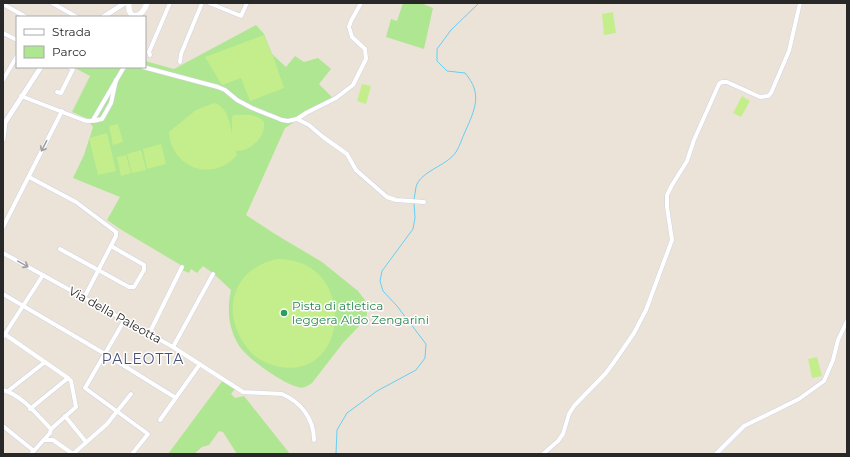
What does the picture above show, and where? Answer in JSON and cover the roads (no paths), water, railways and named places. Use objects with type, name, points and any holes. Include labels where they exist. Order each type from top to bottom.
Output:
[{"type":"main road","points":[[129,3],[130,14],[137,16],[143,12],[147,3]]},
{"type":"street","points":[[52,3],[75,16]]},
{"type":"street","points":[[104,16],[118,5],[125,3]]},
{"type":"street","points":[[150,55],[170,3]]},
{"type":"street","points":[[180,62],[181,54],[202,3]]},
{"type":"street","points":[[209,3],[241,16],[247,3]]},
{"type":"street","points":[[146,68],[218,87],[225,90],[244,104],[282,120],[292,120],[344,93],[358,78],[366,60],[366,54],[365,49],[352,37],[349,27],[361,3]]},
{"type":"street","points":[[543,454],[558,441],[563,434],[569,414],[588,391],[606,373],[634,333],[643,315],[672,240],[667,208],[667,195],[687,161],[694,140],[719,84],[722,82],[727,82],[760,97],[768,96],[771,93],[789,51],[800,3]]},
{"type":"street","points":[[3,4],[24,16]]},
{"type":"street","points":[[118,5],[130,14]]},
{"type":"street","points":[[3,33],[16,40]]},
{"type":"street","points":[[3,80],[16,58]]},
{"type":"street","points":[[3,139],[4,123],[40,68]]},
{"type":"street","points":[[57,92],[61,93],[73,69],[71,68]]},
{"type":"street","points":[[93,120],[122,68]]},
{"type":"street","points":[[21,96],[90,122],[93,120],[102,119],[111,103],[116,80]]},
{"type":"street","points":[[3,227],[62,111]]},
{"type":"street","points":[[297,118],[309,125],[347,154],[356,170],[387,197],[396,200],[424,202]]},
{"type":"street","points":[[29,176],[76,202],[116,231],[117,236],[84,298]]},
{"type":"street","points":[[60,249],[131,287],[135,286],[144,271],[144,266],[142,263],[111,246]]},
{"type":"street","name":"Via della Paleotta","points":[[3,253],[173,347],[243,392],[282,394],[298,403],[307,413],[314,440]]},
{"type":"street","points":[[149,334],[182,267]]},
{"type":"street","points":[[173,347],[213,274]]},
{"type":"street","points":[[3,426],[33,452],[50,433],[51,428],[76,406],[71,381],[68,378],[4,335],[43,275]]},
{"type":"street","points":[[3,294],[176,398]]},
{"type":"street","points":[[124,321],[85,388],[148,434],[134,453]]},
{"type":"street","points":[[716,454],[744,426],[764,418],[799,399],[824,381],[833,360],[838,340],[847,321]]},
{"type":"street","points":[[8,391],[44,362]]},
{"type":"street","points":[[160,420],[200,364]]},
{"type":"street","points":[[30,408],[68,378]]},
{"type":"street","points":[[3,390],[8,391],[18,398],[51,428]]},
{"type":"street","points":[[44,441],[53,440],[73,454],[107,424],[131,394]]},
{"type":"street","points":[[65,416],[86,442]]},
{"type":"waterway","points":[[414,200],[418,181],[452,157],[460,145],[472,116],[476,102],[476,95],[471,81],[465,73],[447,71],[437,61],[437,49],[451,30],[479,3]]},
{"type":"waterway","points":[[336,454],[337,430],[347,413],[377,391],[416,370],[425,358],[426,344],[397,306],[383,291],[380,281],[382,271],[413,229],[415,218],[414,203]]},
{"type":"place","name":"Pista di atletica leggera Aldo Zengarini","points":[[284,313]]},
{"type":"district","name":"PALEOTTA","points":[[143,359]]}]
